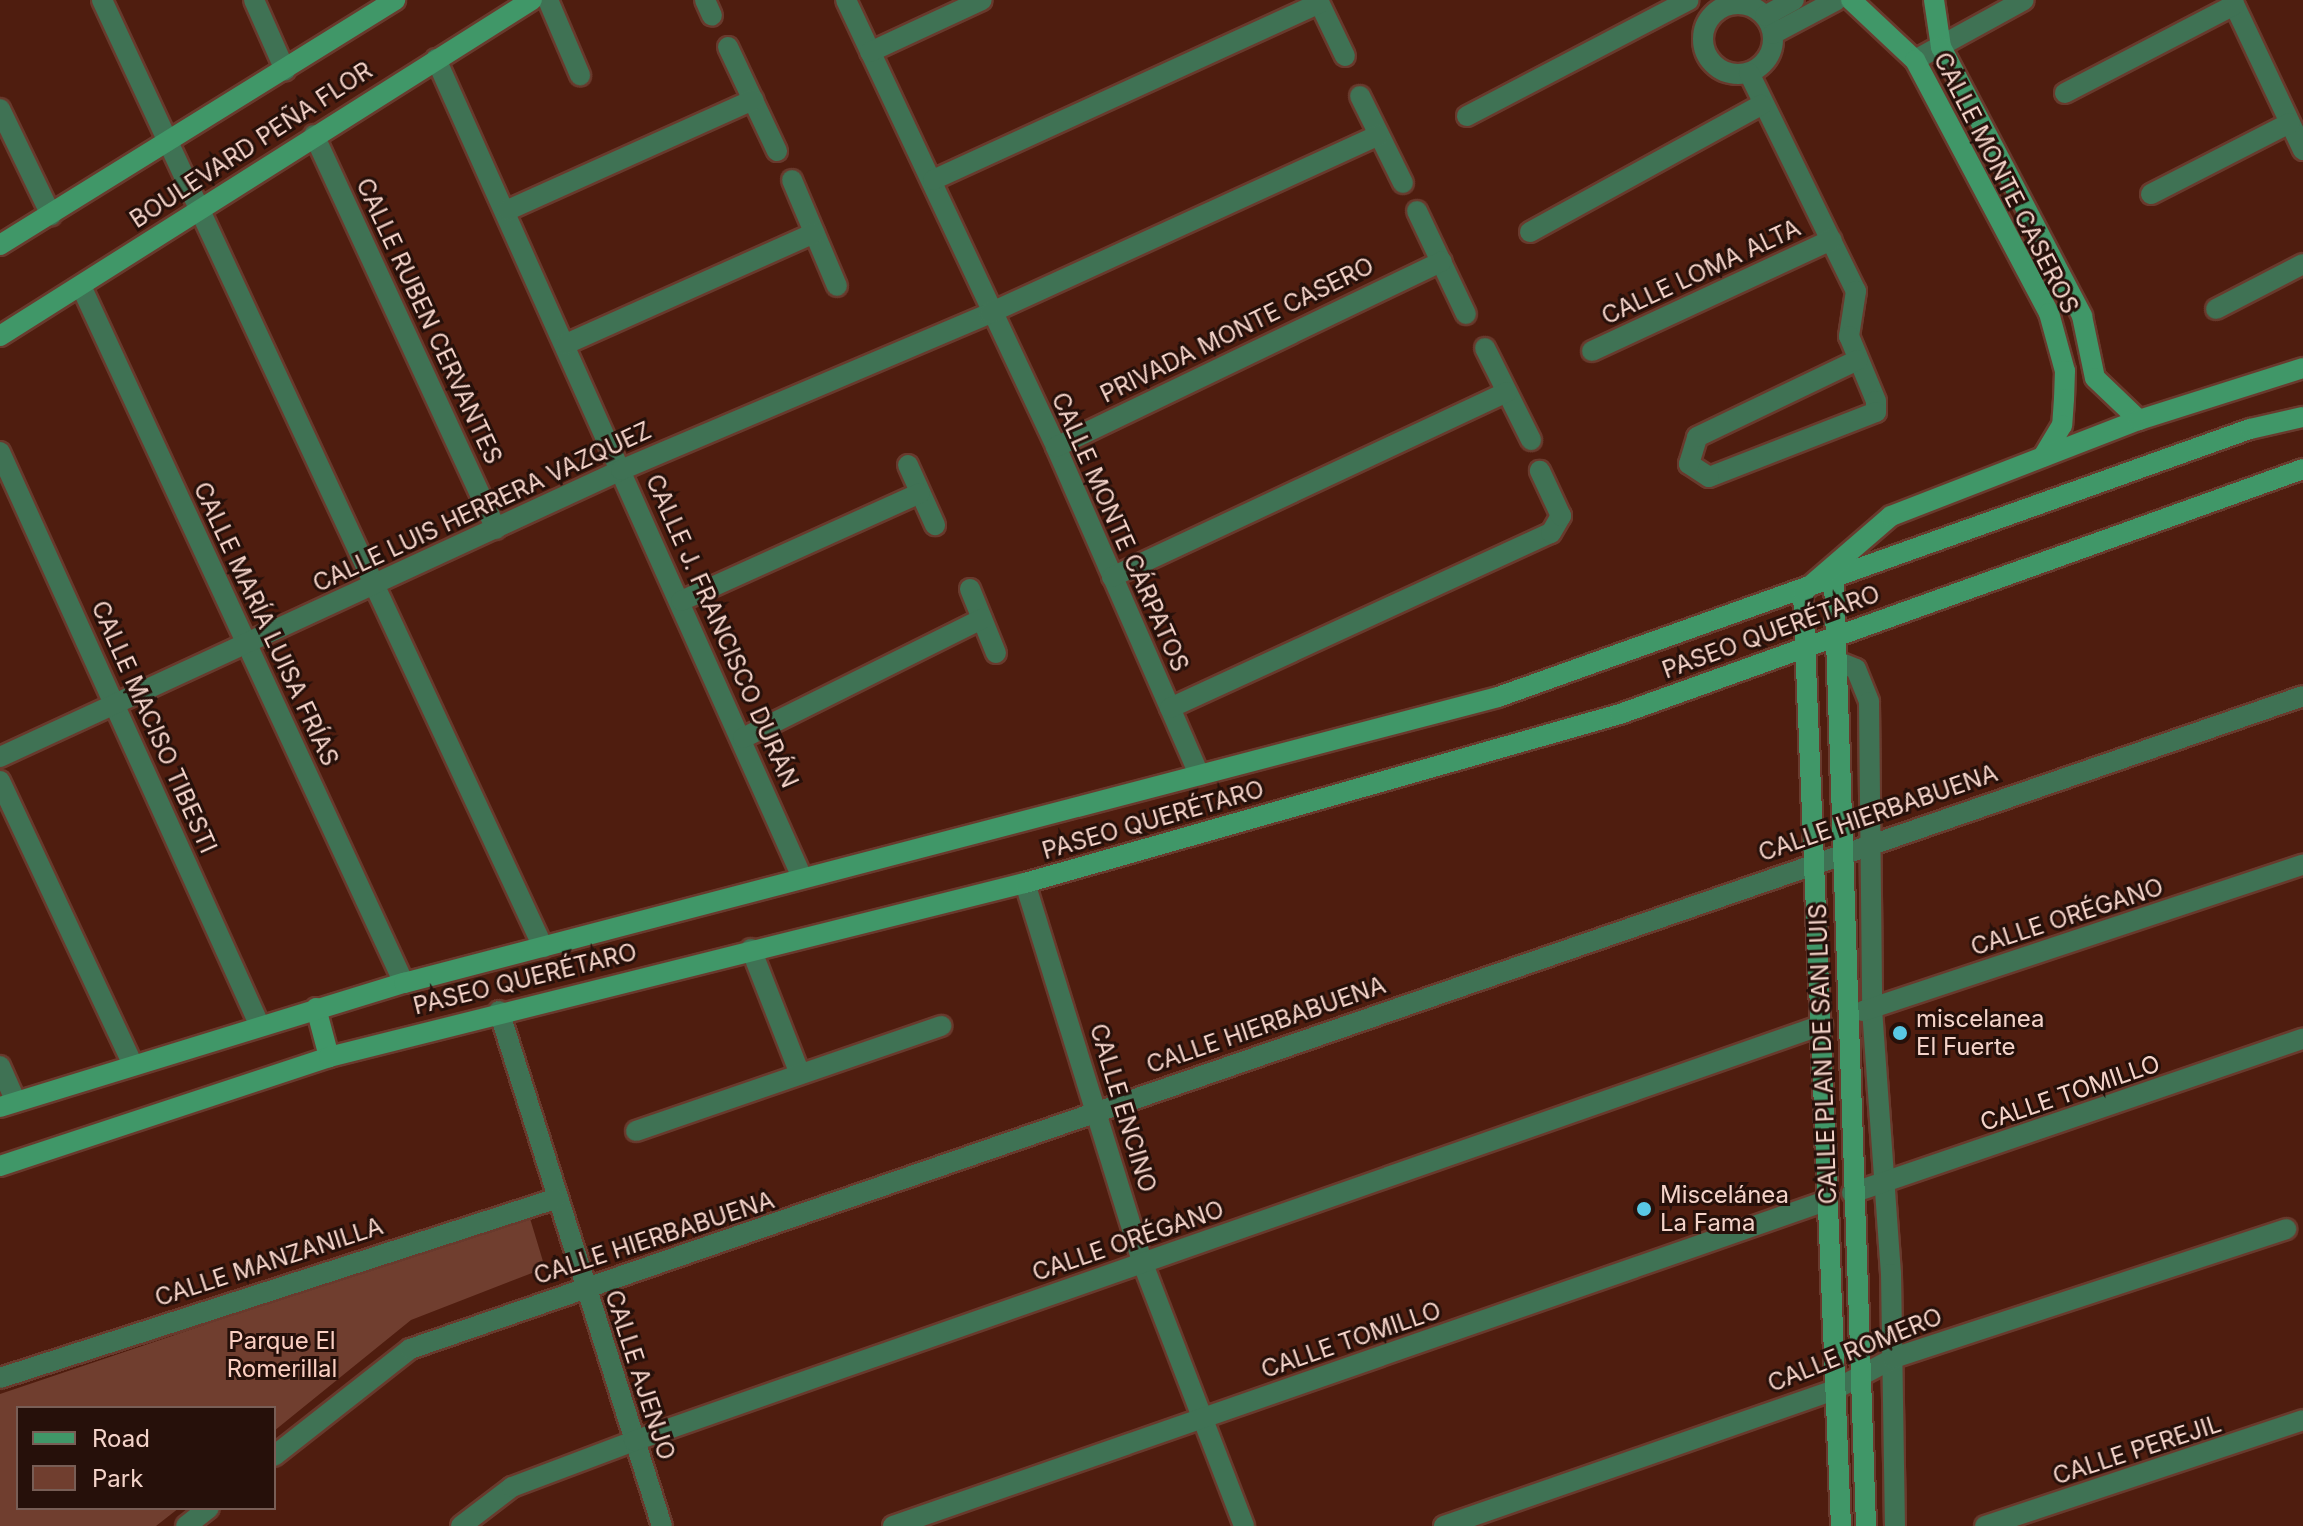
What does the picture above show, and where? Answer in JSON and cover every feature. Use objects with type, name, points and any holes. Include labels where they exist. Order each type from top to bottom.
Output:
[{"type":"main road","name":"BOULEVARD PEÑA FLOR","points":[[0,245],[394,0]]},
{"type":"main road","name":"BOULEVARD PEÑA FLOR","points":[[0,336],[532,0]]},
{"type":"main road","name":"CALLE MONTE CASEROS","points":[[1851,0],[1915,60],[2049,313],[2065,385],[2062,425],[2043,457]]},
{"type":"main road","name":"CALLE MONTE CASEROS","points":[[1934,0],[1941,47],[2082,316],[2095,378],[2139,420]]},
{"type":"main road","points":[[1803,592],[1891,516],[2139,420],[2303,368]]},
{"type":"main road","name":"PASEO QUERÉTARO","points":[[8,1104],[259,1024],[404,983],[801,875],[1498,697],[1834,581],[2250,429],[2303,417]]},
{"type":"main road","name":"PASEO QUERÉTARO","points":[[0,1166],[329,1057],[499,1011],[1025,883],[1517,745],[1806,649],[2249,483],[2303,469]]},
{"type":"main road","name":"CALLE PLAN DE SAN LUIS","points":[[1834,581],[1839,637],[1852,1193],[1866,1526]]},
{"type":"main road","name":"CALLE PLAN DE SAN LUIS","points":[[1803,592],[1841,1526]]},
{"type":"main road","points":[[316,1008],[329,1057]]},
{"type":"street","points":[[102,0],[369,587],[543,947]]},
{"type":"street","points":[[254,0],[285,70]]},
{"type":"street","points":[[548,0],[580,75]]},
{"type":"street","name":"CALLE MONTE CÁRPATOS","points":[[846,0],[933,180],[990,313],[1056,447],[1199,775]]},
{"type":"street","points":[[870,52],[982,0]]},
{"type":"street","points":[[1467,116],[1689,0]]},
{"type":"street","points":[[1769,25],[1750,6],[1712,6],[1704,28],[1708,56],[1730,74],[1749,73],[1763,64],[1769,25],[1794,0]]},
{"type":"street","points":[[1769,25],[1837,0]]},
{"type":"street","points":[[1915,60],[2024,0]]},
{"type":"street","points":[[933,180],[1319,1],[1345,56]]},
{"type":"street","points":[[2065,93],[2233,3],[2303,150]]},
{"type":"street","points":[[728,47],[777,151]]},
{"type":"street","name":"CALLE J. FRANCISCO DURÁN","points":[[436,59],[508,210],[801,875]]},
{"type":"street","points":[[1749,73],[1761,105],[1856,291],[1847,322],[1876,412],[1709,477],[1689,464],[1697,437],[1858,360]]},
{"type":"street","points":[[1360,96],[1403,183]]},
{"type":"street","points":[[508,210],[753,100]]},
{"type":"street","points":[[1530,232],[1761,105]]},
{"type":"street","points":[[0,109],[51,215]]},
{"type":"street","points":[[2151,194],[2290,123]]},
{"type":"street","name":"CALLE RUBEN CERVANTES","points":[[314,135],[496,529]]},
{"type":"street","points":[[990,313],[1378,135]]},
{"type":"street","points":[[792,180],[837,286]]},
{"type":"street","points":[[1417,211],[1466,314]]},
{"type":"street","points":[[566,344],[814,233]]},
{"type":"street","name":"CALLE LOMA ALTA","points":[[1592,351],[1831,240]]},
{"type":"street","name":"PRIVADA MONTE CASERO","points":[[1056,447],[1442,261]]},
{"type":"street","points":[[2216,309],[2303,264]]},
{"type":"street","name":"CALLE MARÍA LUISA FRÍAS","points":[[81,286],[404,983]]},
{"type":"street","name":"CALLE LUIS HERRERA VAZQUEZ","points":[[0,757],[621,470],[990,313]]},
{"type":"street","points":[[1485,348],[1531,440]]},
{"type":"street","points":[[1112,577],[1507,392]]},
{"type":"street","name":"CALLE MACISO TIBESTI","points":[[0,452],[259,1024]]},
{"type":"street","points":[[908,465],[935,525]]},
{"type":"street","points":[[1170,708],[1551,533],[1561,516],[1540,471]]},
{"type":"street","points":[[681,601],[920,493]]},
{"type":"street","points":[[970,589],[996,653]]},
{"type":"street","points":[[743,738],[982,619]]},
{"type":"street","points":[[1839,662],[1856,669],[1867,685],[1872,1009],[1894,1358],[1895,1526]]},
{"type":"street","name":"CALLE HIERBABUENA","points":[[276,1454],[410,1349],[584,1287],[626,1279],[1097,1111],[1816,861],[2303,696]]},
{"type":"street","points":[[0,781],[132,1063]]},
{"type":"street","name":"CALLE ORÉGANO","points":[[1847,1015],[2303,865]]},
{"type":"street","name":"CALLE ENCINO","points":[[1025,883],[1143,1264],[1198,1421],[1244,1526]]},
{"type":"street","points":[[751,949],[800,1074]]},
{"type":"street","name":"CALLE AJENJO","points":[[499,1011],[555,1199],[662,1526]]},
{"type":"street","name":"CALLE ORÉGANO","points":[[461,1526],[512,1487],[634,1441],[1822,1025]]},
{"type":"street","points":[[636,1131],[941,1026]]},
{"type":"street","name":"CALLE TOMILLO","points":[[1852,1193],[1885,1185],[2303,1039]]},
{"type":"street","points":[[0,1066],[8,1104]]},
{"type":"street","name":"CALLE MANZANILLA","points":[[0,1378],[555,1199]]},
{"type":"street","name":"CALLE TOMILLO","points":[[893,1526],[1826,1201]]},
{"type":"street","name":"CALLE ROMERO","points":[[1444,1526],[1834,1390],[1894,1358],[2286,1229]]},
{"type":"street","name":"CALLE PEREJIL","points":[[1985,1526],[2303,1420]]},
{"type":"street","points":[[186,1526],[206,1510]]},
{"type":"green space","name":"Parque El Romerillal","points":[[529,1215],[545,1268],[411,1320],[276,1429],[276,1406],[16,1406],[16,1510],[176,1510],[156,1526],[0,1526],[0,1394]]},
{"type":"place","name":"miscelanea El Fuerte","points":[[1900,1033]]},
{"type":"place","name":"Miscelánea La Fama","points":[[1644,1209]]}]
